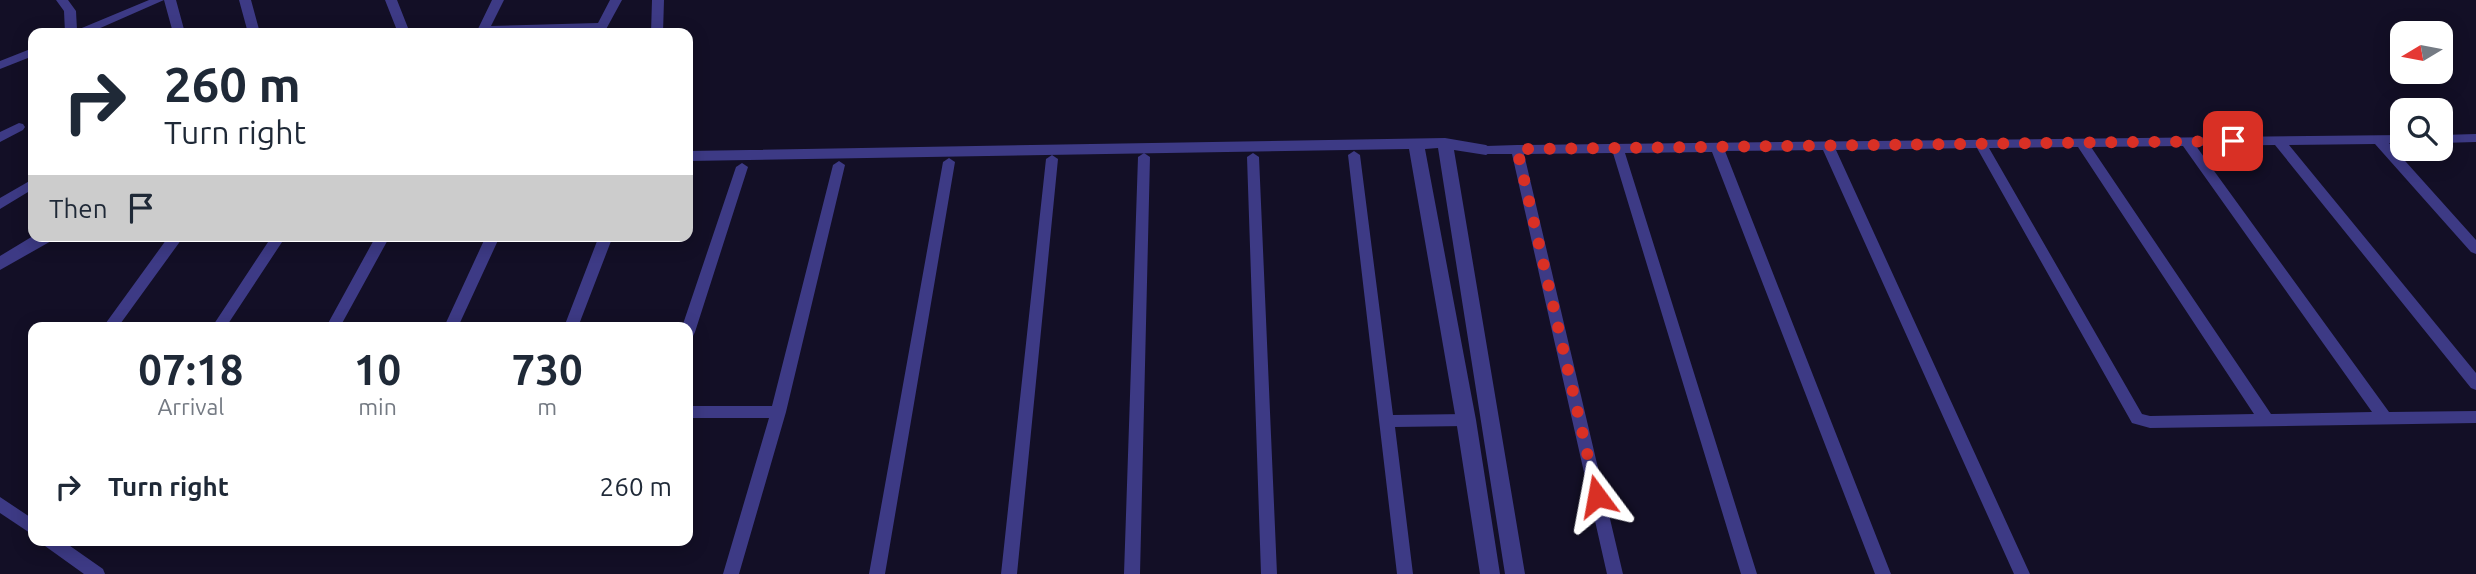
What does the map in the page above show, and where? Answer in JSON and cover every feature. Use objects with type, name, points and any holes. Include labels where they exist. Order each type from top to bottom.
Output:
[{"type":"street","points":[[62,0],[70,11],[71,28]]},
{"type":"street","points":[[91,28],[159,0]]},
{"type":"street","points":[[170,0],[178,28]]},
{"type":"street","points":[[244,0],[252,28]]},
{"type":"street","points":[[391,0],[402,28]]},
{"type":"street","points":[[485,28],[498,0]]},
{"type":"street","points":[[601,28],[616,0]]},
{"type":"street","points":[[657,28],[659,0]]},
{"type":"street","points":[[0,65],[28,54]]},
{"type":"street","points":[[0,138],[19,127]]},
{"type":"street","points":[[2453,139],[2476,138]]},
{"type":"street","points":[[2379,140],[2476,249]]},
{"type":"street","points":[[693,156],[1002,156],[2390,140]]},
{"type":"street","points":[[2279,141],[2476,384]]},
{"type":"street","points":[[2187,142],[2384,417]]},
{"type":"street","points":[[2082,143],[2264,418]]},
{"type":"street","points":[[1981,145],[2137,419],[2150,422],[2264,418],[2476,417]]},
{"type":"street","points":[[1828,146],[2022,574]]},
{"type":"street","points":[[1717,148],[1883,574]]},
{"type":"street","points":[[693,167],[949,162],[1002,156],[1052,159],[1354,155],[1417,149]]},
{"type":"street","points":[[1417,149],[1466,420],[1490,574]]},
{"type":"street","points":[[1446,149],[1515,574]]},
{"type":"street","points":[[1517,149],[1615,574]]},
{"type":"street","points":[[1618,149],[1749,574]]},
{"type":"street","points":[[1354,155],[1405,574]]},
{"type":"street","points":[[1132,574],[1144,157]]},
{"type":"street","points":[[1253,157],[1269,574]]},
{"type":"street","points":[[1009,574],[1052,159]]},
{"type":"street","points":[[877,574],[949,162]]},
{"type":"street","points":[[731,574],[778,412],[839,165]]},
{"type":"street","points":[[691,322],[742,167]]},
{"type":"street","points":[[0,204],[28,186]]},
{"type":"street","points":[[0,252],[28,236]]},
{"type":"street","points":[[0,264],[37,242]]},
{"type":"street","points":[[114,322],[173,242]]},
{"type":"street","points":[[222,322],[275,242]]},
{"type":"street","points":[[336,322],[380,242]]},
{"type":"street","points":[[453,322],[490,242]]},
{"type":"street","points":[[573,322],[604,242]]},
{"type":"street","points":[[693,412],[778,412]]},
{"type":"street","points":[[1386,421],[1466,420]]},
{"type":"street","points":[[0,504],[28,524]]},
{"type":"street","points":[[58,546],[97,574]]},
{"type":"route","points":[[1597,496],[1517,149],[2233,141]]}]
